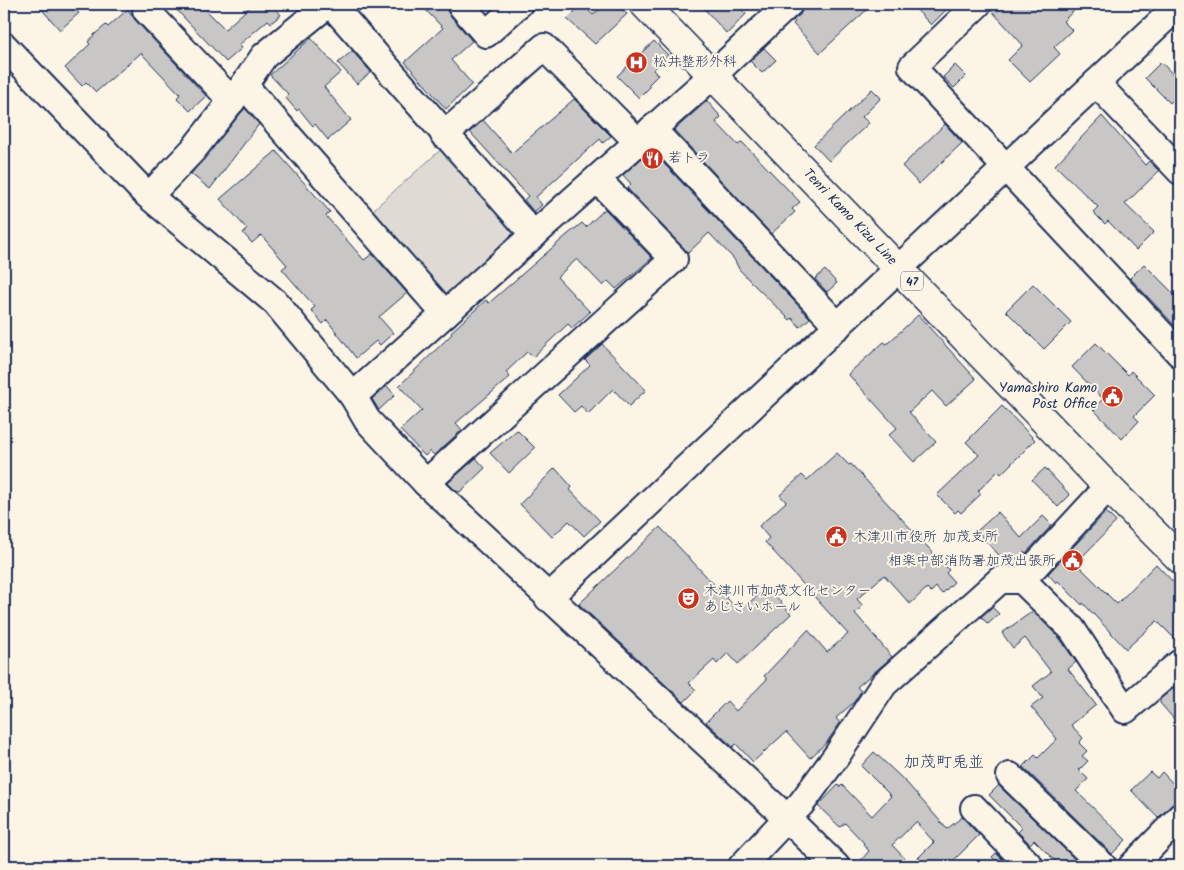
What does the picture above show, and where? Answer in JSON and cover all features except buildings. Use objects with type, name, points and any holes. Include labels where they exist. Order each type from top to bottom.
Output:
[{"type":"main road","name":"Tenri Kamo Kizu Line","points":[[644,4],[900,268],[1108,487],[1180,559]]},
{"type":"street","points":[[148,196],[193,150],[238,93],[264,56],[330,4],[534,235]]},
{"type":"street","points":[[460,4],[486,34],[519,4]]},
{"type":"street","points":[[353,396],[712,76],[789,4]]},
{"type":"street","points":[[548,598],[1180,4]]},
{"type":"street","points":[[965,8],[912,67],[1180,354]]},
{"type":"street","points":[[146,10],[238,93],[445,314]]},
{"type":"street","points":[[4,46],[148,196],[275,302],[353,396],[367,420],[426,483],[787,818],[836,866]]},
{"type":"street","points":[[444,135],[544,47],[645,136],[838,326]]},
{"type":"street","points":[[1096,83],[1180,171]]},
{"type":"street","points":[[426,483],[674,259],[597,179]]},
{"type":"street","points":[[1022,580],[1108,487]]},
{"type":"street","points":[[742,866],[801,804],[837,755],[884,684],[1000,580],[1022,580],[1072,629],[1090,652],[1124,710],[1180,663]]},
{"type":"street","points":[[1010,776],[1103,866]]},
{"type":"street","points":[[974,808],[1030,866]]},
{"type":"street","points":[[1132,866],[1180,817]]},
{"type":"shaded area","points":[[445,146],[520,231],[439,301],[366,216]]},
{"type":"place","name":"松井整形外科","points":[[637,62]]},
{"type":"place","name":"若トラ","points":[[652,158]]},
{"type":"place","name":"Yamashiro Kamo Post Office","points":[[1113,396]]},
{"type":"place","name":"木津川市役所 加茂支所","points":[[837,537]]},
{"type":"place","name":"相楽中部消防署加茂出張所","points":[[1072,561]]},
{"type":"place","name":"木津川市加茂文化センター あじさいホール","points":[[688,599]]},
{"type":"district","name":"加茂町兎並","points":[[944,762]]}]
